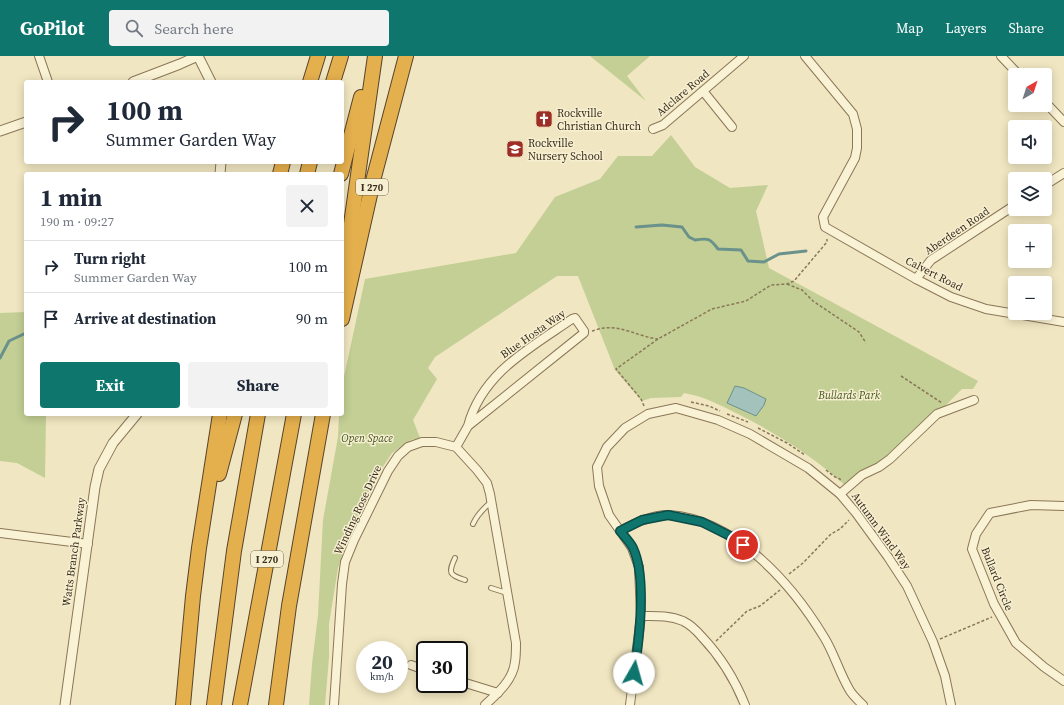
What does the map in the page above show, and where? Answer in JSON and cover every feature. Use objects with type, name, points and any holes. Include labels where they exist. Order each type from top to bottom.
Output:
[{"type":"highway","points":[[311,80],[318,56]]},
{"type":"highway","points":[[334,80],[341,56]]},
{"type":"highway","name":"I 270","points":[[344,163],[372,56]]},
{"type":"highway","points":[[344,275],[375,56]]},
{"type":"highway","name":"I 270","points":[[344,310],[374,177],[406,56]]},
{"type":"highway","points":[[183,705],[199,548],[220,416]]},
{"type":"highway","points":[[199,548],[234,416]]},
{"type":"highway","name":"I 270","points":[[214,705],[234,551],[258,416]]},
{"type":"highway","name":"I 270","points":[[240,705],[294,416]]},
{"type":"highway","name":"I 270","points":[[276,705],[289,606],[323,416]]},
{"type":"highway","points":[[268,705],[289,606]]},
{"type":"street","points":[[39,56],[47,80]]},
{"type":"street","points":[[138,80],[198,56],[210,80]]},
{"type":"street","name":"Adclare Road","points":[[653,129],[664,125],[744,56]]},
{"type":"street","points":[[804,56],[853,114],[857,129],[857,148],[855,158],[823,217],[826,227]]},
{"type":"street","points":[[1001,56],[1012,68]]},
{"type":"street","points":[[703,91],[732,127]]},
{"type":"street","points":[[1052,109],[1064,122]]},
{"type":"street","points":[[0,131],[24,123]]},
{"type":"street","points":[[1052,181],[1064,173]]},
{"type":"street","name":"Aberdeen Road","points":[[916,279],[931,260],[1008,210]]},
{"type":"street","name":"Calvert Road","points":[[826,227],[916,279],[951,297],[986,309],[1064,322]]},
{"type":"street","name":"Blue Hosta Way","points":[[456,448],[468,426],[477,401],[494,378],[515,359],[572,318],[575,318],[584,331],[580,338],[468,426]]},
{"type":"street","points":[[840,494],[862,475],[890,459],[937,414],[974,400]]},
{"type":"street","name":"Autumn Wind Way","points":[[630,705],[641,616],[639,567],[632,548],[609,515],[599,486],[597,467],[607,447],[625,428],[648,414],[676,408],[718,420],[750,434],[808,468],[840,494],[888,556],[907,586],[933,642],[945,676],[951,705]]},
{"type":"street","name":"Watts Branch Parkway","points":[[65,705],[95,487],[99,469],[113,443],[135,416]]},
{"type":"street","name":"Winding Rose Drive","points":[[334,705],[342,584],[345,562],[354,540],[388,471],[398,456],[408,447],[422,442],[436,442],[456,448],[487,483],[492,502],[516,643],[515,662],[508,681],[485,705]]},
{"type":"street","name":"Bullard Circle","points":[[1064,506],[1031,505],[990,513],[976,534],[972,549],[994,604],[1016,643],[1044,667],[1064,681]]},
{"type":"street","points":[[620,531],[642,520],[668,515],[702,522],[730,536],[755,553],[801,603],[824,638],[849,690],[863,705]]},
{"type":"street","points":[[0,533],[88,544]]},
{"type":"street","points":[[641,616],[670,617],[685,622],[696,630],[732,675],[745,705]]},
{"type":"street","points":[[411,665],[416,667]]},
{"type":"street","points":[[468,684],[498,693]]},
{"type":"lane","points":[[472,524],[484,508],[492,502]]},
{"type":"lane","points":[[456,558],[450,569],[451,573],[454,577],[465,580]]},
{"type":"lane","points":[[491,588],[507,594]]},
{"type":"path","points":[[644,406],[641,399],[616,369],[658,339],[712,309],[746,301],[771,285],[787,284],[794,281],[827,242],[826,227]]},
{"type":"path","points":[[787,284],[802,290],[813,301],[859,332],[866,343]]},
{"type":"path","points":[[592,331],[606,328],[627,331],[648,338],[658,339]]},
{"type":"path","points":[[901,376],[950,409]]},
{"type":"path","points":[[710,646],[747,611],[760,606],[830,534],[840,529],[856,513]]},
{"type":"path","points":[[933,642],[999,614]]},
{"type":"green space","points":[[590,56],[650,56],[627,76],[646,101]]},
{"type":"green space","points":[[671,135],[695,167],[730,188],[768,185],[756,211],[769,268],[978,381],[973,389],[962,389],[895,456],[849,489],[810,457],[782,438],[711,401],[684,393],[681,397],[651,398],[642,401],[615,370],[578,276],[557,276],[435,357],[428,368],[437,379],[413,420],[420,438],[411,440],[392,453],[380,471],[349,534],[338,568],[329,624],[329,657],[325,705],[309,705],[318,615],[323,520],[338,437],[339,416],[344,416],[344,377],[365,279],[516,253],[555,197],[600,179],[618,156],[652,156]]},
{"type":"green space","points":[[24,312],[24,416],[46,416],[45,478],[17,463],[0,461],[0,313]]},
{"type":"water","points":[[735,386],[744,388],[766,399],[764,405],[756,416],[727,403]]},
{"type":"waterway","points":[[636,227],[662,225],[682,227],[689,237],[695,240],[703,239],[711,241],[718,249],[741,250],[748,261],[764,262],[779,254],[806,251]]},
{"type":"waterway","points":[[0,358],[9,341],[24,334]]},
{"type":"place","name":"Rockville Christian Church","points":[[544,119]]},
{"type":"place","name":"Rockville Nursery School","points":[[515,149]]},
{"type":"route","points":[[634,673],[641,616],[639,567],[632,548],[620,531],[642,520],[668,515],[702,522],[730,536],[743,545]]},
{"type":"park label","name":"Bullards Park","points":[[849,395]]},
{"type":"park label","name":"Open Space","points":[[367,438]]}]
